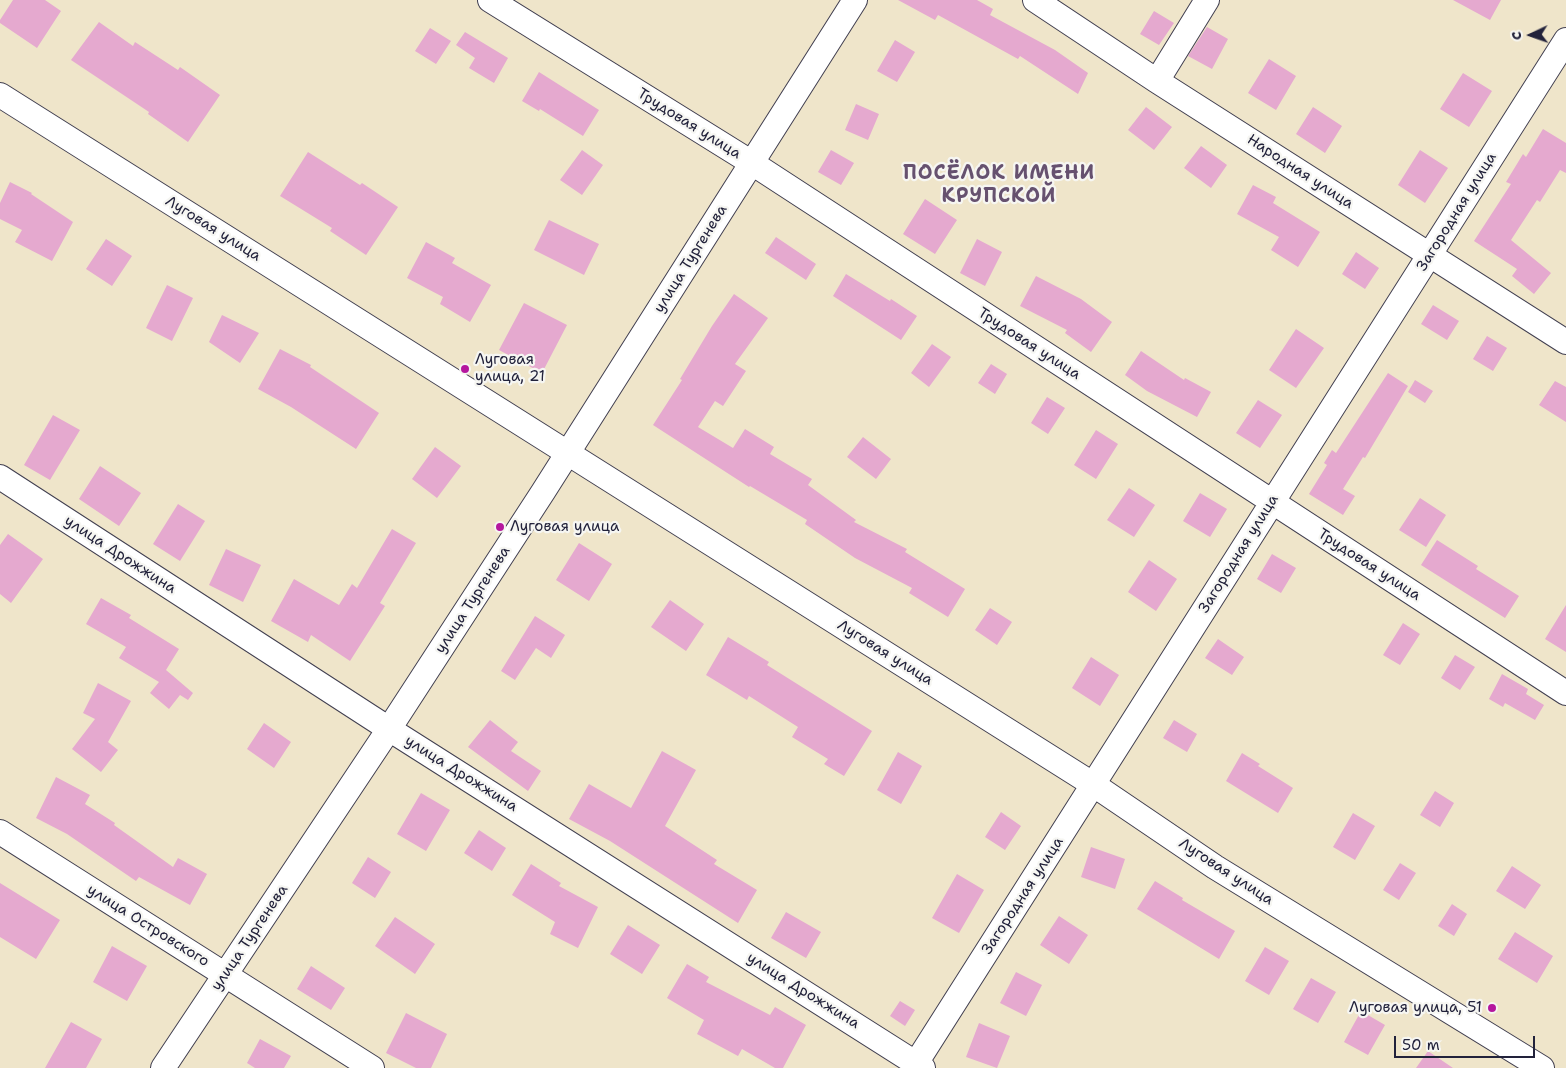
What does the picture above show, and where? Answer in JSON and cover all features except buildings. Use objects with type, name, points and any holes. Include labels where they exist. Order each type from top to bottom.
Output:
[{"type":"street","name":"Трудовая улица","points":[[490,0],[752,164],[1566,693]]},
{"type":"street","name":"улица Тургенева","points":[[163,1068],[389,729],[568,453],[855,0]]},
{"type":"street","name":"Народная улица","points":[[1035,0],[1566,342]]},
{"type":"street","points":[[1158,81],[1207,0]]},
{"type":"street","name":"Загородная улица","points":[[917,1066],[1566,40]]},
{"type":"street","name":"Луговая улица","points":[[0,95],[1094,785],[1215,867],[1542,1068]]},
{"type":"street","name":"улица Дрожжина","points":[[0,477],[389,729],[917,1066]]},
{"type":"street","name":"улица Островского","points":[[0,832],[372,1068]]},
{"type":"place","name":"Луговая улица, 21","points":[[465,369]]},
{"type":"place","name":"Луговая улица","points":[[500,527]]},
{"type":"place","name":"Луговая улица, 51","points":[[1492,1008]]},
{"type":"district","name":"ПОСЁЛОК ИМЕНИ КРУПСКОЙ","points":[[999,186]]}]
